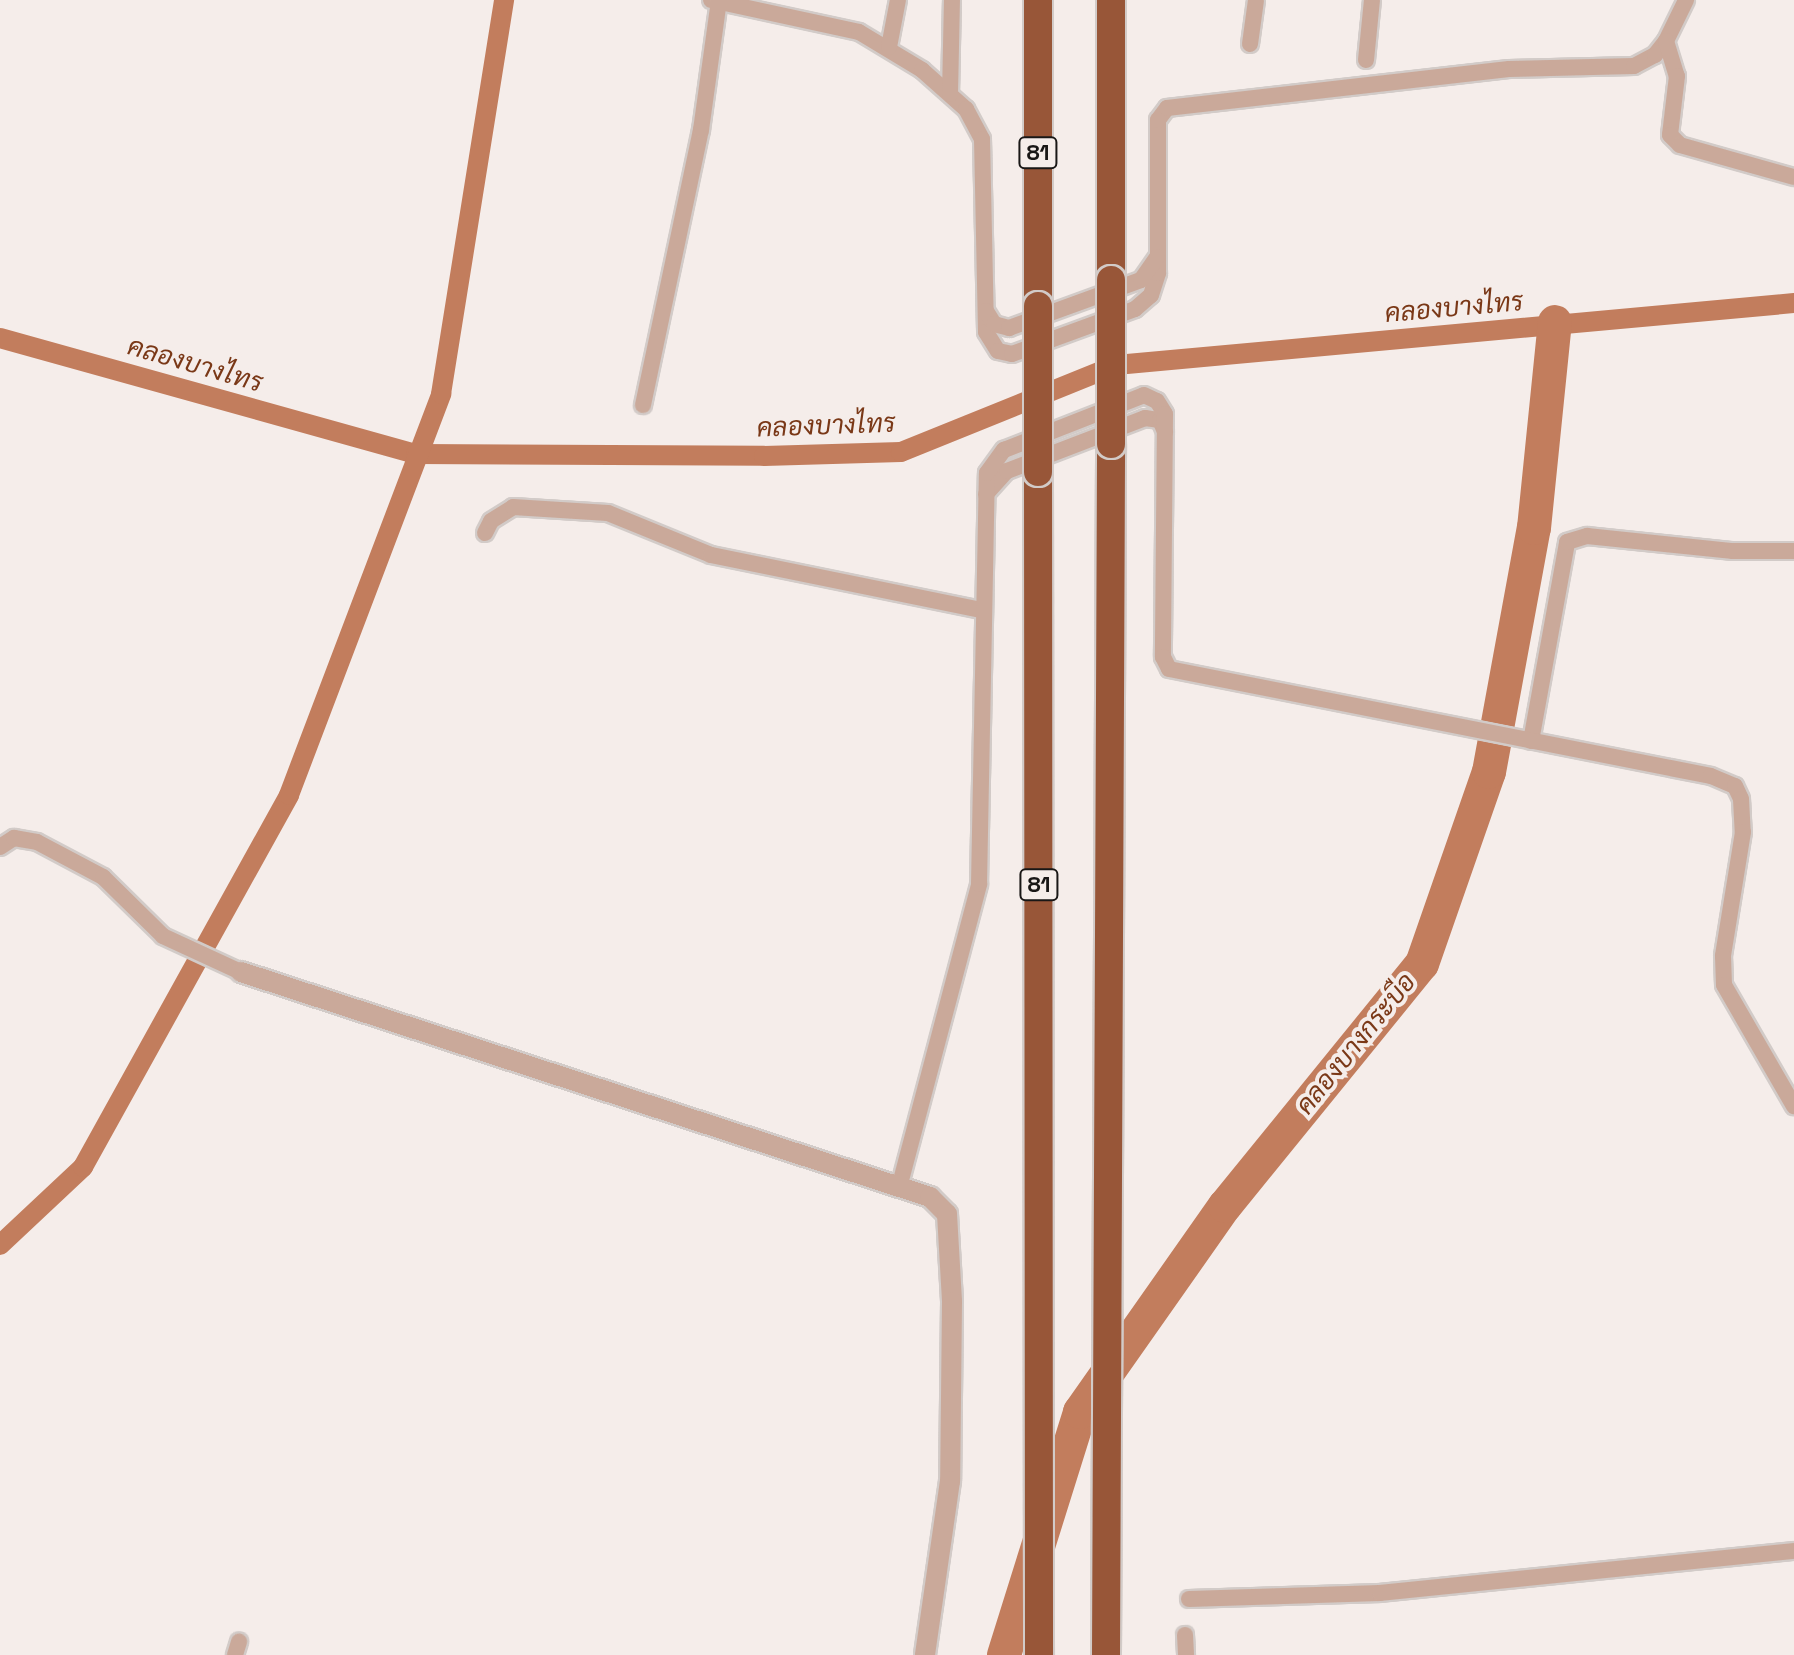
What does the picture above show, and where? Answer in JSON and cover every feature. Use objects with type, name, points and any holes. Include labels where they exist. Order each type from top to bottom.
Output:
[{"type":"highway","name":"81","points":[[1038,0],[1039,1655]]},
{"type":"highway","points":[[1106,1642],[1110,1209],[1111,0]]},
{"type":"street","points":[[643,405],[701,130],[716,0],[823,22],[889,47],[950,94],[974,118],[982,139],[983,305],[993,346],[1005,353],[1019,353],[1141,305],[1156,281],[1158,120],[1167,108],[1509,69],[1634,66],[1655,55],[1666,41],[1686,0]]},
{"type":"street","points":[[889,47],[898,0]]},
{"type":"street","points":[[950,94],[952,0]]},
{"type":"street","points":[[1250,44],[1256,0]]},
{"type":"street","points":[[1366,60],[1372,0]]},
{"type":"street","points":[[1666,41],[1677,76],[1670,135],[1680,145],[1794,177]]},
{"type":"street","points":[[983,305],[994,324],[1009,328],[1141,280],[1158,255]]},
{"type":"street","points":[[900,1184],[979,884],[984,503],[987,473],[998,454],[1136,396],[1151,397],[1162,406],[1165,432],[1163,657],[1169,669],[1711,776],[1735,786],[1741,799],[1743,832],[1723,956],[1724,985],[1794,1106]]},
{"type":"street","points":[[984,503],[991,483],[1021,465],[1145,418],[1160,420],[1165,432]]},
{"type":"street","points":[[485,533],[491,521],[513,507],[608,513],[711,555],[982,610]]},
{"type":"street","points":[[1524,739],[1567,542],[1587,536],[1733,551],[1794,551]]},
{"type":"street","points":[[0,847],[14,838],[37,842],[103,877],[163,936],[241,972],[900,1184],[930,1197],[947,1214],[951,1237],[950,1481],[925,1655]]},
{"type":"street","points":[[1189,1599],[1380,1593],[1794,1551]]},
{"type":"street","points":[[1185,1635],[1186,1655]]},
{"type":"waterway","points":[[0,1245],[83,1167],[289,795],[441,394],[504,0]]},
{"type":"waterway","name":"คลองบางไทร","points":[[0,338],[416,454],[764,456],[901,452],[1116,365],[1794,303]]},
{"type":"waterway","name":"คลองบางกระบือ","points":[[1004,1655],[1080,1412],[1225,1206],[1422,964],[1489,772],[1534,528],[1555,322]]}]
